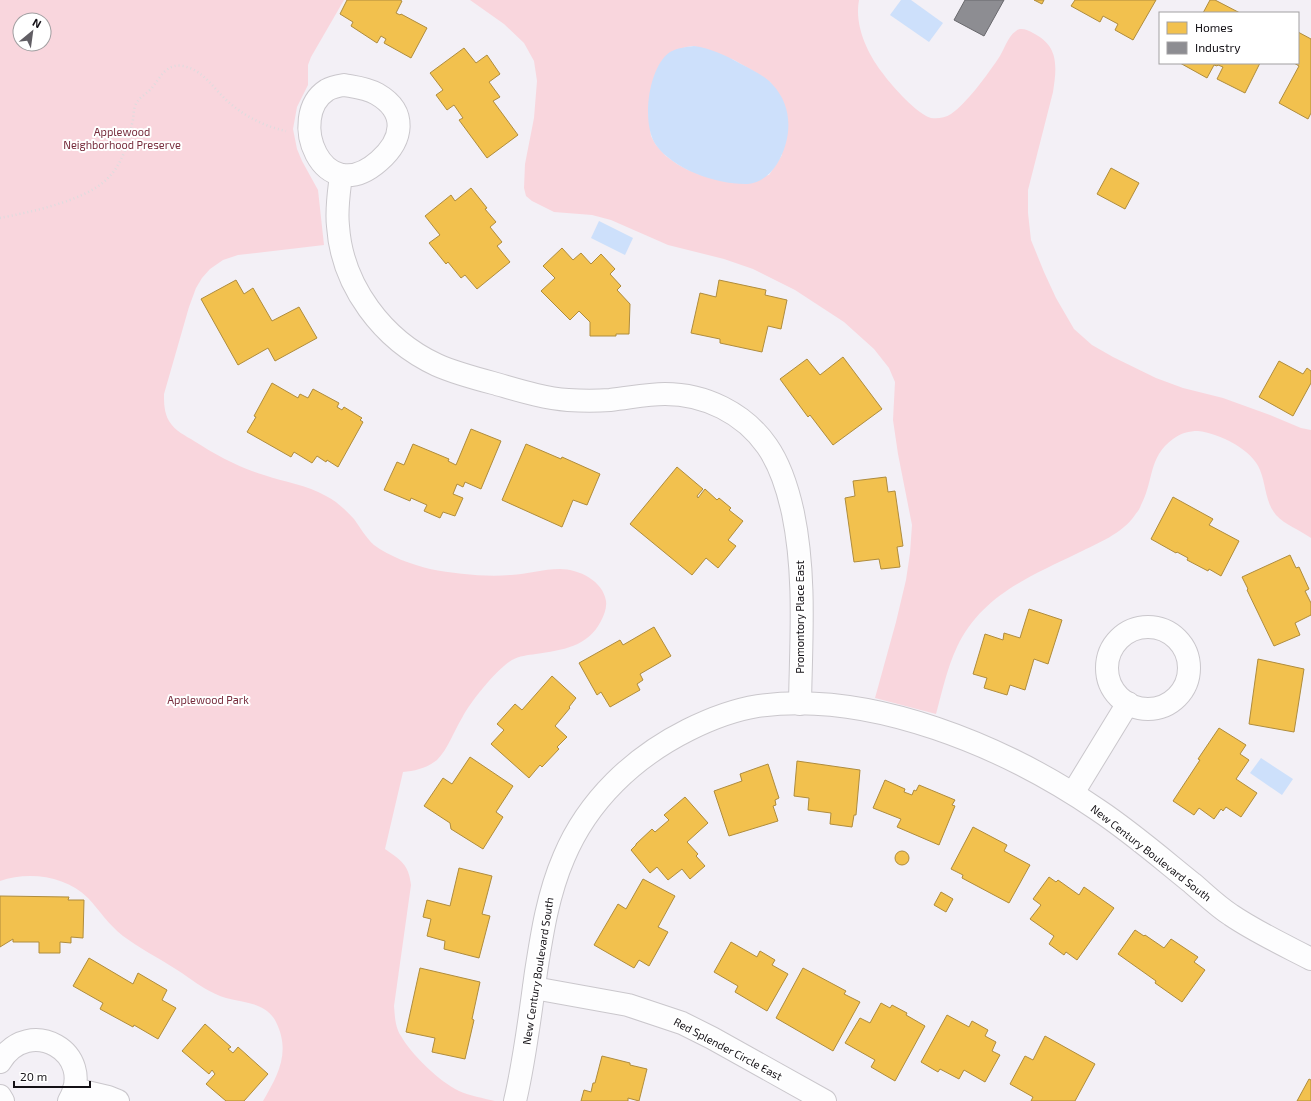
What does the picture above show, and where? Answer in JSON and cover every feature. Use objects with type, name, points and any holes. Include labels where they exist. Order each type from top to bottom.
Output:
[{"type":"street","points":[[344,85],[366,89],[377,94],[392,108],[398,120],[399,128],[395,142],[379,161],[364,172],[355,175],[341,176],[331,172],[321,162],[314,149],[310,132],[310,118],[315,102],[323,93],[332,87],[344,85]]},
{"type":"street","name":"Promontory Place East","points":[[341,176],[337,208],[338,228],[343,256],[348,270],[358,293],[374,316],[391,335],[411,351],[462,375],[523,392],[552,398],[569,400],[608,400],[664,394],[686,395],[708,401],[732,413],[747,423],[760,437],[775,459],[787,488],[799,546],[802,588],[800,704]]},
{"type":"street","points":[[1073,793],[1128,703]]},
{"type":"street","name":"New Century Boulevard South","points":[[515,1101],[522,1068],[548,901],[559,868],[580,826],[601,797],[614,783],[634,764],[655,748],[700,724],[720,716],[749,708],[779,704],[800,704],[852,708],[905,719],[936,729],[1007,757],[1073,793],[1123,828],[1231,915],[1311,959]]},
{"type":"street","name":"Red Splender Circle East","points":[[534,988],[628,1005],[675,1021],[712,1038],[824,1101]]},
{"type":"street","points":[[0,1062],[12,1047],[25,1041],[38,1040],[52,1043],[63,1051],[72,1062],[76,1075],[72,1095],[108,1097],[118,1101]]},
{"type":"street","points":[[0,1096],[3,1101]]},
{"type":"path","points":[[0,218],[66,201],[95,188],[108,178],[117,167],[125,148],[137,101],[150,89],[165,70],[175,66],[183,66],[197,71],[204,76],[231,105],[266,125],[293,132],[310,132]]},
{"type":"green space","name":"Applewood Park","points":[[0,0],[344,0],[311,57],[308,65],[308,85],[297,107],[293,129],[297,149],[318,190],[324,245],[238,255],[223,260],[210,269],[196,288],[189,307],[164,394],[165,408],[167,418],[174,428],[219,456],[255,472],[319,492],[333,500],[354,519],[374,545],[401,560],[430,569],[460,574],[501,576],[560,569],[575,571],[595,582],[604,594],[606,609],[596,630],[589,637],[582,642],[565,649],[524,656],[512,660],[492,678],[466,711],[441,756],[421,769],[403,772],[385,849],[396,856],[406,868],[411,885],[394,1006],[399,1033],[419,1059],[451,1087],[472,1096],[495,1101],[263,1101],[281,1063],[282,1043],[280,1033],[272,1015],[254,1004],[226,998],[204,988],[178,970],[135,945],[113,927],[88,898],[69,885],[58,880],[35,876],[11,878],[0,881]]},
{"type":"green space","points":[[470,0],[859,0],[858,10],[860,30],[878,67],[912,106],[931,118],[949,115],[964,103],[988,73],[1000,56],[1010,37],[1016,31],[1020,29],[1026,30],[1041,38],[1048,44],[1052,51],[1055,74],[1053,92],[1028,190],[1028,213],[1031,240],[1056,298],[1074,329],[1092,345],[1113,357],[1156,378],[1183,388],[1223,398],[1301,428],[1311,430],[1311,538],[1284,522],[1272,510],[1260,470],[1256,463],[1243,449],[1225,439],[1206,432],[1195,431],[1182,434],[1173,439],[1159,454],[1155,461],[1148,487],[1140,508],[1130,522],[1117,533],[1101,542],[1042,570],[1008,590],[993,601],[980,614],[967,629],[953,655],[936,714],[875,698],[906,580],[912,525],[893,420],[895,382],[889,368],[874,349],[844,322],[795,290],[753,269],[724,259],[668,245],[611,220],[592,215],[554,212],[532,201],[526,196],[524,188],[525,164],[534,118],[537,81],[534,61],[524,43],[504,24]],"holes":[[[694,46],[734,60],[771,83],[782,155],[769,175],[723,181],[688,170],[666,156],[656,145],[651,136],[648,110],[670,53],[686,47]]]},
{"type":"water","points":[[901,0],[911,0],[943,23],[929,42],[890,15]]},
{"type":"water","points":[[694,46],[712,50],[724,55],[762,75],[772,84],[784,103],[788,123],[786,144],[774,168],[768,175],[757,182],[736,184],[724,182],[710,179],[685,169],[664,154],[656,145],[651,136],[648,110],[649,96],[656,70],[662,59],[670,52]]},
{"type":"water","points":[[599,221],[633,238],[625,255],[591,238]]},
{"type":"water","points":[[1261,758],[1293,779],[1282,795],[1250,773]]},
{"type":"building: Homes","points":[[347,0],[402,1],[396,13],[401,14],[427,28],[411,58],[384,43],[386,39],[381,36],[377,43],[351,26],[353,22],[340,14]]},
{"type":"building: Homes","points":[[1034,0],[1044,0],[1042,4]]},
{"type":"building: Homes","points":[[1075,0],[1156,0],[1133,40],[1115,30],[1118,24],[1103,16],[1100,22],[1071,6]]},
{"type":"building: Homes","points":[[1210,0],[1215,0],[1238,12],[1204,12]]},
{"type":"building: Homes","points":[[1299,33],[1311,39],[1311,113],[1308,119],[1279,103],[1299,66],[1296,64],[1299,64]]},
{"type":"building: Homes","points":[[464,48],[476,63],[487,55],[500,74],[489,82],[500,97],[493,101],[518,135],[487,158],[459,120],[463,118],[454,105],[447,110],[436,95],[443,90],[430,73]]},
{"type":"building: Homes","points":[[1182,64],[1260,64],[1245,93],[1217,79],[1223,67],[1218,65],[1214,65],[1207,78]]},
{"type":"building: Homes","points":[[1111,168],[1139,183],[1125,209],[1097,194]]},
{"type":"building: Homes","points":[[471,188],[496,222],[490,227],[502,242],[497,246],[510,262],[477,289],[465,275],[461,278],[448,262],[446,264],[429,243],[440,235],[425,216],[451,195],[455,201]]},
{"type":"building: Homes","points":[[562,248],[573,260],[581,253],[591,264],[601,254],[615,269],[610,274],[621,286],[617,290],[630,304],[629,334],[616,334],[616,336],[590,336],[590,322],[579,311],[570,320],[541,291],[555,278],[543,266]]},
{"type":"building: Homes","points":[[236,280],[244,294],[253,288],[272,321],[299,307],[317,338],[275,361],[268,348],[238,365],[201,299]]},
{"type":"building: Homes","points":[[719,280],[766,290],[765,295],[787,300],[781,329],[768,326],[762,352],[720,343],[720,339],[691,333],[700,293],[716,297]]},
{"type":"building: Homes","points":[[843,357],[882,409],[833,445],[810,415],[808,417],[780,379],[807,359],[820,375]]},
{"type":"building: Homes","points":[[1279,361],[1303,374],[1307,368],[1311,371],[1311,383],[1293,416],[1259,397]]},
{"type":"building: Homes","points":[[272,383],[298,398],[300,394],[308,398],[313,389],[339,403],[337,407],[342,410],[344,407],[362,418],[360,420],[363,422],[338,467],[317,456],[312,463],[294,452],[291,457],[247,432]]},
{"type":"building: Homes","points":[[471,429],[501,441],[481,489],[465,482],[463,487],[457,484],[453,494],[463,498],[455,516],[443,512],[440,518],[424,511],[427,505],[411,498],[410,501],[384,490],[397,462],[404,465],[413,444],[449,459],[448,461],[456,465]]},
{"type":"building: Homes","points":[[526,444],[561,459],[562,457],[600,474],[587,505],[573,500],[562,527],[502,500]]},
{"type":"building: Homes","points":[[677,467],[703,489],[697,496],[698,498],[705,489],[717,500],[719,498],[731,508],[729,510],[743,521],[728,540],[736,546],[718,568],[706,558],[692,575],[630,524]]},
{"type":"building: Homes","points":[[886,477],[888,492],[895,491],[903,546],[897,547],[900,567],[881,569],[879,559],[854,562],[845,498],[855,496],[853,481]]},
{"type":"building: Homes","points":[[1173,497],[1213,519],[1209,525],[1239,541],[1221,576],[1209,569],[1208,571],[1187,560],[1188,558],[1151,539]]},
{"type":"building: Homes","points":[[1290,555],[1296,568],[1299,567],[1309,589],[1305,591],[1311,603],[1311,615],[1295,623],[1300,635],[1274,646],[1242,577]]},
{"type":"building: Homes","points":[[1029,609],[1062,620],[1048,664],[1034,659],[1025,690],[1010,685],[1007,695],[984,688],[987,678],[973,674],[985,634],[1003,640],[1004,633],[1020,638]]},
{"type":"building: Homes","points":[[654,627],[671,656],[640,674],[643,680],[637,684],[640,690],[610,707],[601,692],[597,695],[579,663],[620,640],[623,645]]},
{"type":"building: Homes","points":[[1258,659],[1304,669],[1294,732],[1249,724]]},
{"type":"building: Homes","points":[[552,676],[576,698],[555,726],[567,737],[557,747],[559,749],[542,767],[540,765],[529,778],[491,744],[504,730],[497,724],[515,704],[522,710]]},
{"type":"building: Homes","points":[[1219,728],[1246,745],[1240,754],[1249,760],[1236,779],[1257,793],[1241,817],[1226,807],[1223,811],[1221,809],[1214,819],[1199,808],[1194,815],[1173,801],[1200,760],[1198,759]]},
{"type":"building: Homes","points":[[470,757],[513,786],[496,812],[503,817],[483,849],[451,829],[450,823],[424,806],[443,778],[452,784]]},
{"type":"building: Homes","points":[[797,761],[860,770],[856,815],[854,815],[852,827],[830,824],[831,813],[808,810],[809,798],[794,796]]},
{"type":"building: Homes","points":[[768,764],[779,798],[775,800],[776,805],[773,806],[778,821],[729,836],[714,791],[742,781],[740,774]]},
{"type":"building: Homes","points":[[885,780],[905,789],[904,792],[912,795],[914,790],[916,791],[919,785],[955,800],[952,805],[955,806],[939,845],[897,827],[901,819],[873,808]]},
{"type":"building: Homes","points":[[685,797],[708,823],[687,842],[698,854],[696,856],[705,866],[690,879],[682,869],[668,880],[657,867],[650,873],[631,850],[652,829],[655,832],[669,820],[664,815]]},
{"type":"building: Homes","points":[[973,827],[1007,845],[1004,851],[1030,865],[1009,903],[962,878],[963,875],[951,869]]},
{"type":"building: Homes","points":[[899,851],[905,851],[909,855],[909,861],[905,865],[899,865],[895,861],[895,855]]},
{"type":"building: Homes","points":[[459,868],[492,876],[482,914],[490,916],[479,958],[444,949],[445,941],[427,936],[431,919],[423,917],[427,900],[450,906]]},
{"type":"building: Homes","points":[[1049,877],[1056,882],[1058,880],[1079,895],[1084,887],[1114,908],[1077,960],[1066,952],[1064,955],[1049,944],[1054,936],[1030,919],[1041,905],[1033,899]]},
{"type":"building: Homes","points":[[643,879],[675,896],[658,927],[668,932],[649,966],[639,960],[634,968],[594,945],[618,904],[626,909]]},
{"type":"building: Homes","points":[[941,892],[953,899],[946,912],[934,905]]},
{"type":"building: Homes","points":[[0,896],[69,897],[68,900],[84,900],[83,938],[71,937],[71,943],[60,942],[60,953],[39,953],[39,942],[13,942],[13,939],[0,947]]},
{"type":"building: Homes","points":[[1135,930],[1164,948],[1171,939],[1198,957],[1194,962],[1205,970],[1182,1002],[1118,954]]},
{"type":"building: Homes","points":[[731,942],[757,957],[760,951],[775,960],[772,965],[788,974],[767,1011],[735,992],[738,986],[714,972]]},
{"type":"building: Homes","points":[[89,958],[133,984],[138,973],[167,990],[162,1000],[176,1008],[158,1039],[134,1025],[133,1027],[100,1009],[103,1003],[73,986]]},
{"type":"building: Homes","points":[[420,968],[480,982],[472,1019],[474,1020],[465,1059],[432,1052],[435,1038],[406,1032]]},
{"type":"building: Homes","points":[[803,968],[846,991],[844,994],[860,1002],[833,1051],[776,1018]]},
{"type":"building: Homes","points":[[881,1003],[890,1008],[892,1005],[907,1013],[906,1015],[925,1026],[895,1081],[871,1067],[875,1060],[845,1043],[860,1018],[870,1023]]},
{"type":"building: Homes","points":[[947,1015],[969,1027],[972,1021],[988,1030],[985,1036],[996,1042],[992,1051],[1000,1055],[985,1082],[964,1070],[959,1079],[940,1069],[938,1072],[921,1062]]},
{"type":"building: Homes","points":[[205,1024],[231,1047],[228,1049],[233,1053],[238,1047],[268,1074],[244,1101],[226,1101],[206,1084],[215,1074],[212,1070],[209,1074],[182,1051]]},
{"type":"building: Homes","points":[[1045,1036],[1095,1064],[1075,1101],[1031,1101],[1033,1097],[1010,1084],[1025,1056],[1033,1060]]},
{"type":"building: Homes","points":[[602,1056],[647,1069],[639,1101],[628,1098],[628,1101],[581,1101],[584,1090],[591,1092]]},
{"type":"building: Homes","points":[[1309,1079],[1311,1080],[1311,1101],[1297,1101]]},
{"type":"building: Industry","points":[[965,0],[1004,0],[984,36],[954,20]]},
{"type":"park label","name":"Applewood Neighborhood Preserve","points":[[122,138]]}]
